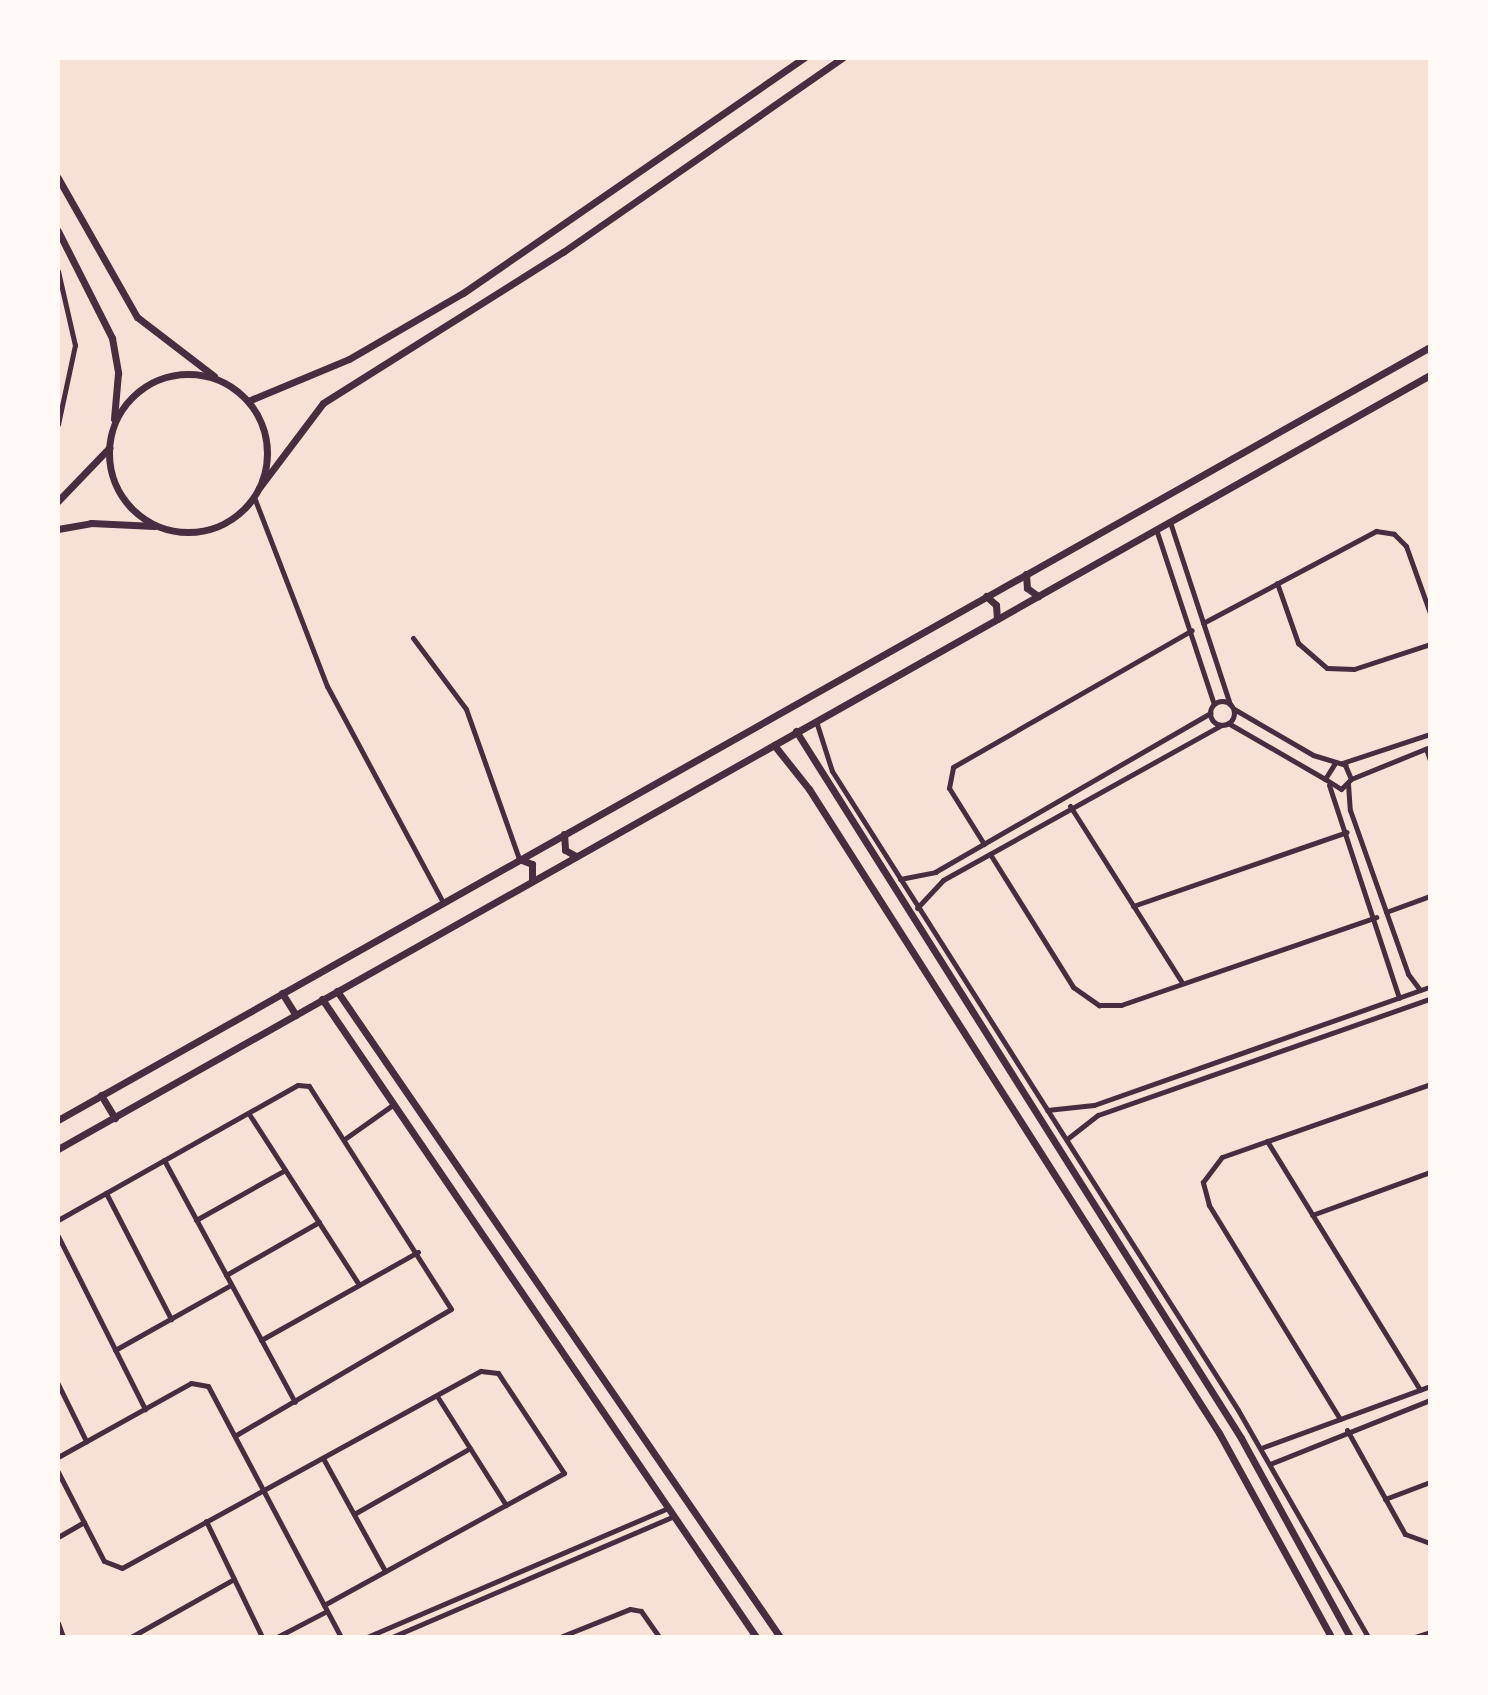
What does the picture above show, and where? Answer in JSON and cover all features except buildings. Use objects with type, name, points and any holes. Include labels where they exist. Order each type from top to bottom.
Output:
[{"type":"street","points":[[248,401],[349,359],[463,293],[804,58]]},
{"type":"street","points":[[58,529],[111,522],[163,527],[214,527],[254,497],[323,402],[585,238],[842,58]]},
{"type":"street","points":[[58,178],[137,317],[248,401],[267,448],[259,488]]},
{"type":"street","points":[[58,231],[112,338],[118,373],[109,447],[122,496],[163,527]]},
{"type":"street","points":[[58,271],[75,345],[58,424]]},
{"type":"street","points":[[58,1120],[1430,347]]},
{"type":"street","points":[[113,427],[128,400],[163,378],[193,374],[223,382]]},
{"type":"street","points":[[58,1149],[1430,375]]},
{"type":"street","points":[[58,501],[109,447]]},
{"type":"street","points":[[254,497],[327,686],[443,902]]},
{"type":"street","points":[[918,908],[936,886],[1070,806],[1225,724],[1232,706],[1170,522]]},
{"type":"street","points":[[900,879],[926,875],[984,844],[1210,713],[1214,704],[1192,630],[1156,529]]},
{"type":"street","points":[[1202,623],[1385,531],[1406,546],[1430,613]]},
{"type":"street","points":[[1026,574],[1027,588],[1038,596]]},
{"type":"street","points":[[1277,583],[1298,643],[1327,668],[1354,669],[1430,644]]},
{"type":"street","points":[[986,596],[996,605],[997,619]]},
{"type":"street","points":[[984,844],[948,788],[953,767],[1192,630]]},
{"type":"street","points":[[413,638],[466,709],[519,859]]},
{"type":"street","points":[[1214,704],[1232,706],[1335,763],[1342,764],[1430,734]]},
{"type":"street","points":[[1210,713],[1327,782],[1349,782],[1428,748],[1430,760]]},
{"type":"street","points":[[815,720],[832,771],[1261,1448],[1368,1637]]},
{"type":"street","points":[[796,731],[1029,1106],[1241,1438],[1347,1637]]},
{"type":"street","points":[[774,745],[809,789],[1219,1433],[1331,1637]]},
{"type":"street","points":[[1335,763],[1327,782],[1376,917],[1399,998]]},
{"type":"street","points":[[1342,764],[1349,782],[1350,810],[1386,912],[1420,990]]},
{"type":"street","points":[[1070,806],[1181,981]]},
{"type":"street","points":[[1133,906],[1347,832]]},
{"type":"street","points":[[564,834],[565,850],[577,856]]},
{"type":"street","points":[[990,854],[1073,987],[1089,1002],[1121,1005],[1181,981],[1376,917]]},
{"type":"street","points":[[519,859],[533,864],[532,881]]},
{"type":"street","points":[[1386,912],[1430,896]]},
{"type":"street","points":[[1047,1110],[1094,1105],[1430,987]]},
{"type":"street","points":[[337,991],[780,1637]]},
{"type":"street","points":[[282,993],[296,1015]]},
{"type":"street","points":[[322,999],[756,1637]]},
{"type":"street","points":[[1067,1139],[1098,1115],[1430,999]]},
{"type":"street","points":[[1340,1419],[1205,1198],[1203,1182],[1215,1161],[1430,1084]]},
{"type":"street","points":[[58,1220],[164,1160],[307,1085],[346,1138],[449,1301],[447,1316],[236,1435]]},
{"type":"street","points":[[101,1095],[115,1118]]},
{"type":"street","points":[[346,1138],[394,1104]]},
{"type":"street","points":[[1015,1115],[1029,1106]]},
{"type":"street","points":[[249,1114],[359,1285]]},
{"type":"street","points":[[1267,1141],[1420,1390]]},
{"type":"street","points":[[164,1160],[295,1402]]},
{"type":"street","points":[[196,1220],[285,1170]]},
{"type":"street","points":[[1312,1215],[1430,1172]]},
{"type":"street","points":[[106,1193],[171,1319]]},
{"type":"street","points":[[226,1275],[319,1222]]},
{"type":"street","points":[[58,1236],[145,1409]]},
{"type":"street","points":[[261,1340],[418,1252]]},
{"type":"street","points":[[116,1350],[231,1285]]},
{"type":"street","points":[[582,1380],[597,1370]]},
{"type":"street","points":[[58,1472],[104,1561],[117,1569],[266,1492],[481,1371],[498,1373],[564,1467],[506,1505],[386,1571],[277,1637]]},
{"type":"street","points":[[58,1457],[145,1409],[203,1383],[213,1389],[341,1637]]},
{"type":"street","points":[[58,1384],[86,1441]]},
{"type":"street","points":[[1261,1448],[1430,1386]]},
{"type":"street","points":[[438,1396],[506,1505]]},
{"type":"street","points":[[1270,1464],[1347,1430],[1430,1400]]},
{"type":"street","points":[[1347,1430],[1405,1534],[1430,1543]]},
{"type":"street","points":[[354,1514],[470,1448]]},
{"type":"street","points":[[324,1460],[386,1571]]},
{"type":"street","points":[[1385,1499],[1430,1482]]},
{"type":"street","points":[[367,1637],[668,1508]]},
{"type":"street","points":[[392,1637],[674,1516]]},
{"type":"street","points":[[206,1521],[262,1637]]},
{"type":"street","points":[[58,1537],[84,1522]]},
{"type":"street","points":[[131,1637],[234,1580]]},
{"type":"street","points":[[560,1637],[636,1609],[659,1637]]},
{"type":"street","points":[[58,1623],[64,1637]]},
{"type":"street","points":[[412,1629],[415,1637]]},
{"type":"street","points":[[580,1629],[585,1637]]},
{"type":"street","points":[[1415,1637],[1430,1633]]}]
